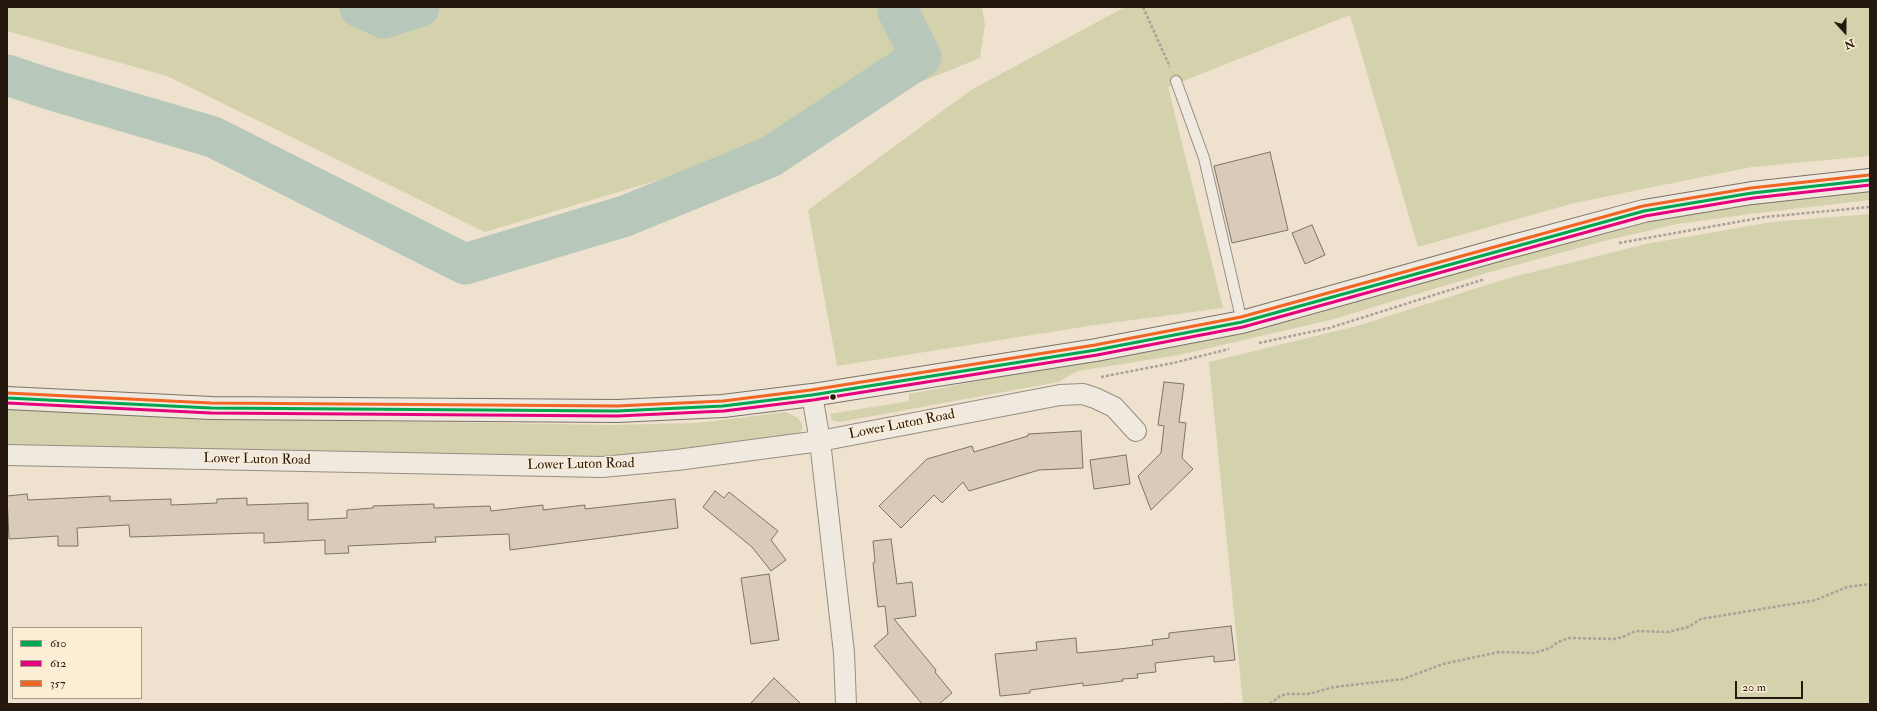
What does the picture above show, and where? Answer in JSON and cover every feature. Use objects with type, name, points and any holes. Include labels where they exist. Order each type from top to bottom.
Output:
[{"type":"main road","points":[[7,398],[211,408],[617,411],[723,406],[812,395],[1096,350],[1242,322],[1644,211],[1752,193],[1870,180]]},
{"type":"street","name":"Lower Luton Road","points":[[7,455],[602,467],[677,460],[820,441],[1060,395],[1083,394],[1114,407],[1136,431]]},
{"type":"street","points":[[812,395],[820,441],[844,652],[846,704]]},
{"type":"lane","points":[[1176,81],[1204,158],[1242,322]]},
{"type":"path","points":[[1143,7],[1176,81]]},
{"type":"path","points":[[1614,244],[1765,217],[1870,207]]},
{"type":"path","points":[[1256,343],[1329,328],[1492,277]]},
{"type":"path","points":[[1099,377],[1173,363],[1234,348]]},
{"type":"path","points":[[1270,704],[1280,696],[1287,694],[1308,694],[1334,687],[1403,679],[1443,664],[1499,652],[1534,653],[1550,648],[1558,642],[1569,638],[1623,637],[1635,631],[1668,632],[1688,627],[1700,619],[1816,600],[1848,587],[1870,584]]},
{"type":"shaded area","points":[[7,7],[982,7],[985,25],[980,58],[735,157],[485,232],[167,76],[7,31]]},
{"type":"shaded area","points":[[1125,7],[1870,7],[1870,156],[1752,167],[1574,203],[1418,247],[1350,15],[1168,87],[1223,308],[1088,326],[837,366],[808,210],[971,90]]},
{"type":"shaded area","points":[[1870,190],[1870,200],[1677,224],[1608,240],[1490,272],[1330,320],[1179,355],[1078,371],[1058,382],[840,422],[832,420],[830,414],[909,401],[909,394],[1213,337],[1298,319],[1574,240],[1634,225],[1704,211]]},
{"type":"shaded area","points":[[1870,214],[1870,704],[1243,704],[1209,362],[1357,326],[1509,278],[1646,244],[1772,222]]},
{"type":"shaded area","points":[[7,409],[310,420],[611,425],[698,423],[786,412],[798,418],[802,424],[802,430],[799,435],[605,460],[7,445]]},
{"type":"building","points":[[1270,152],[1288,230],[1232,243],[1214,166]]},
{"type":"building","points":[[1312,225],[1325,255],[1305,264],[1292,233]]},
{"type":"building","points":[[1164,382],[1184,384],[1179,422],[1186,423],[1182,458],[1193,469],[1151,510],[1138,476],[1161,453],[1164,426],[1158,425]]},
{"type":"building","points":[[1081,431],[1083,468],[1039,470],[969,491],[963,482],[942,503],[934,495],[901,528],[879,506],[927,459],[972,446],[974,452],[1028,436],[1028,434]]},
{"type":"building","points":[[1126,455],[1130,484],[1094,489],[1090,460]]},
{"type":"building","points":[[715,491],[724,498],[729,492],[778,531],[771,540],[786,560],[771,571],[752,547],[703,507]]},
{"type":"building","points":[[27,494],[28,500],[110,496],[110,501],[171,499],[171,505],[217,503],[217,499],[247,498],[247,505],[308,503],[308,520],[347,518],[347,510],[373,508],[373,506],[434,504],[434,508],[490,506],[491,511],[543,505],[543,510],[585,505],[585,509],[675,499],[678,528],[510,550],[509,534],[435,537],[436,542],[348,546],[349,553],[325,554],[325,540],[264,543],[264,533],[130,537],[129,525],[77,528],[78,546],[58,546],[58,536],[9,539],[7,496]]},
{"type":"building","points":[[891,539],[897,584],[912,582],[916,616],[894,619],[936,670],[935,672],[952,693],[939,704],[922,704],[874,646],[888,634],[885,606],[878,607],[873,563],[875,562],[873,541]]},
{"type":"building","points":[[769,574],[779,640],[751,644],[741,578]]},
{"type":"building","points":[[1231,626],[1235,660],[1214,662],[1214,656],[1155,663],[1156,672],[1137,674],[1138,678],[1122,679],[1123,681],[1083,686],[1083,683],[1030,690],[1030,693],[1000,696],[995,654],[1037,650],[1036,642],[1076,638],[1077,653],[1153,645],[1152,640],[1169,638],[1169,633]]},
{"type":"building","points":[[774,678],[801,704],[750,704]]},
{"type":"waterway","points":[[360,7],[384,18],[419,7]]},
{"type":"waterway","points":[[7,75],[49,89],[213,137],[465,264],[625,216],[770,157],[921,57],[898,11]]},
{"type":"transit line","name":"357","points":[[7,393],[211,403],[617,406],[723,401],[811,390],[1095,345],[1241,317],[1643,206],[1751,188],[1869,175]]},
{"type":"transit line","name":"610","points":[[7,398],[211,408],[617,411],[723,406],[812,395],[1096,350],[1242,322],[1644,211],[1752,193],[1870,180]]},
{"type":"transit line","name":"612","points":[[7,403],[211,413],[617,416],[724,411],[813,400],[1097,355],[1243,327],[1645,216],[1753,198],[1870,185]]}]
